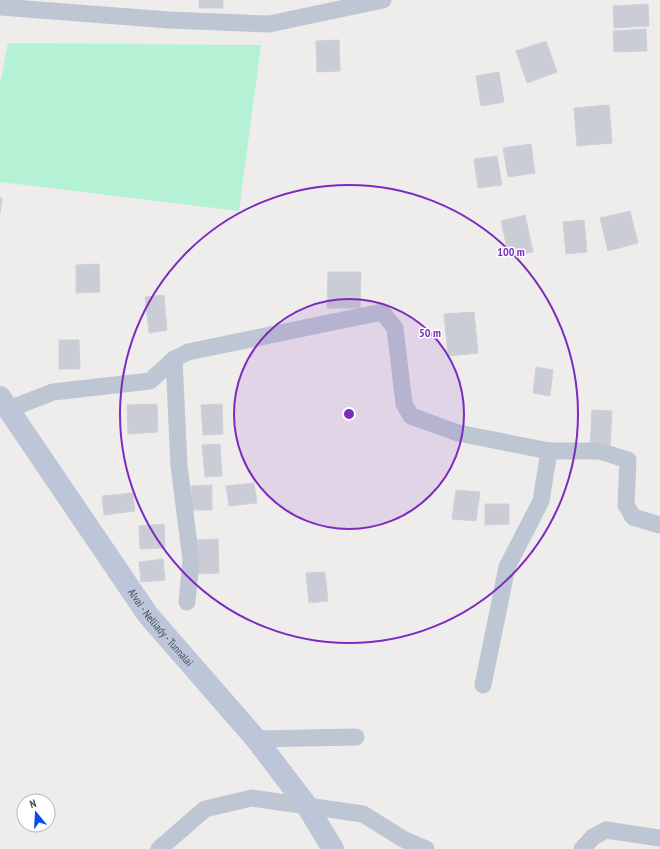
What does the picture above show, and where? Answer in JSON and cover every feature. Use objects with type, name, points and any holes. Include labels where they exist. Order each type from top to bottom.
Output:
[{"type":"main road","name":"Alvai - Nelliady - Tunnalai","points":[[5,403],[148,615],[256,739],[307,806],[333,849]]},
{"type":"street","points":[[0,7],[169,20],[269,24],[383,0]]},
{"type":"street","points":[[5,403],[53,392],[150,381],[174,359],[188,352],[382,312],[395,328],[404,404],[411,416],[458,433],[549,451],[599,450],[628,460],[626,505],[632,517],[660,525]]},
{"type":"street","points":[[174,359],[179,466],[191,560],[187,602]]},
{"type":"street","points":[[484,685],[507,566],[541,501],[549,451]]},
{"type":"street","points":[[256,739],[356,737]]},
{"type":"street","points":[[158,849],[206,809],[252,798],[363,814],[404,839],[426,849]]},
{"type":"street","points":[[582,849],[593,837],[606,830],[660,838]]},
{"type":"green space","points":[[8,43],[261,45],[239,211],[0,182],[0,84]]},
{"type":"building","points":[[199,0],[223,0],[223,8],[199,8]]},
{"type":"building","points":[[648,4],[649,26],[614,28],[613,6]]},
{"type":"building","points":[[646,29],[647,51],[614,52],[613,31]]},
{"type":"building","points":[[339,40],[340,71],[317,72],[316,41]]},
{"type":"building","points":[[546,41],[557,72],[527,83],[516,51]]},
{"type":"building","points":[[499,72],[504,102],[481,106],[476,76]]},
{"type":"building","points":[[609,105],[612,143],[577,146],[574,108]]},
{"type":"building","points":[[531,144],[535,173],[508,177],[503,148]]},
{"type":"building","points":[[497,156],[502,185],[478,188],[474,159]]},
{"type":"building","points":[[0,197],[2,198],[0,213]]},
{"type":"building","points":[[630,211],[638,243],[608,251],[600,218]]},
{"type":"building","points":[[525,215],[533,252],[509,257],[501,221]]},
{"type":"building","points":[[584,220],[587,252],[566,254],[563,222]]},
{"type":"building","points":[[99,264],[100,292],[76,293],[76,265]]},
{"type":"building","points":[[328,272],[361,272],[360,308],[327,308]]},
{"type":"building","points":[[164,295],[167,330],[149,333],[145,297]]},
{"type":"building","points":[[474,312],[478,353],[448,356],[444,314]]},
{"type":"building","points":[[59,340],[79,340],[80,369],[59,369]]},
{"type":"building","points":[[536,367],[553,370],[550,396],[533,393]]},
{"type":"building","points":[[157,404],[158,432],[128,434],[127,405]]},
{"type":"building","points":[[222,404],[223,434],[203,435],[201,405]]},
{"type":"building","points":[[592,410],[612,411],[610,448],[590,447]]},
{"type":"building","points":[[220,444],[222,476],[205,477],[202,445]]},
{"type":"building","points":[[254,483],[257,503],[229,506],[226,486]]},
{"type":"building","points":[[212,485],[212,510],[192,510],[191,486]]},
{"type":"building","points":[[456,490],[480,492],[476,521],[452,519]]},
{"type":"building","points":[[133,493],[135,511],[104,515],[102,496]]},
{"type":"building","points":[[485,504],[509,504],[509,524],[485,525]]},
{"type":"building","points":[[164,524],[165,548],[140,549],[139,526]]},
{"type":"building","points":[[218,539],[219,573],[197,574],[196,540]]},
{"type":"building","points":[[163,559],[165,580],[141,582],[139,562]]},
{"type":"building","points":[[325,572],[328,601],[309,603],[306,573]]}]
